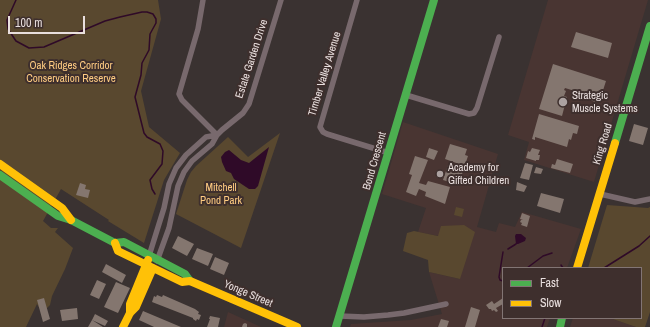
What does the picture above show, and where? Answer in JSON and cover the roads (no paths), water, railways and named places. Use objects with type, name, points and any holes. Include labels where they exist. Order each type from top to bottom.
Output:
[{"type":"main road","name":"Bond Crescent","points":[[336,327],[434,0]]},
{"type":"main road","name":"King Road","points":[[577,267],[650,26]]},
{"type":"main road","name":"Yonge Street","points":[[0,164],[62,208],[71,220]]},
{"type":"main road","name":"Yonge Street","points":[[0,175],[58,216],[71,220],[115,243],[124,242],[185,274],[190,281]]},
{"type":"main road","name":"Yonge Street","points":[[115,243],[118,251],[182,282],[190,281],[297,327]]},
{"type":"main road","points":[[127,326],[130,313],[136,307],[150,267],[149,256]]},
{"type":"street","points":[[203,0],[198,29],[179,94],[182,100],[217,135]]},
{"type":"street","name":"Estate Garden Drive","points":[[150,267],[157,260],[169,228],[177,192],[184,172],[192,161],[212,144],[217,135],[244,113],[249,104],[281,0]]},
{"type":"street","name":"Timber Valley Avenue","points":[[357,0],[320,127],[323,132],[327,134],[389,153]]},
{"type":"street","points":[[406,95],[470,114],[474,113],[478,108],[499,37]]},
{"type":"street","name":"Estate Garden Drive","points":[[149,256],[176,168],[186,155],[206,137],[217,135]]},
{"type":"street","points":[[600,194],[635,202],[650,199]]},
{"type":"street","points":[[159,226],[169,228]]},
{"type":"street","points":[[340,316],[364,317],[388,315],[446,304]]},
{"type":"waterway","points":[[16,0],[7,20],[8,29],[16,41],[29,48],[44,47],[105,21],[142,12],[153,14],[156,19],[156,23],[150,34],[149,50],[142,63],[141,75],[135,97],[144,133],[147,137],[160,144],[163,151],[162,164],[150,180],[155,194]]},
{"type":"waterway","points":[[606,267],[639,246],[650,236]]},
{"type":"waterway","points":[[508,249],[516,244]]},
{"type":"waterway","points":[[502,281],[499,277],[503,252]]},
{"type":"waterway","points":[[528,267],[543,256],[552,253]]},
{"type":"waterway","points":[[542,327],[545,319]]},
{"type":"place","name":"Strategic Muscle Systems","points":[[563,102]]},
{"type":"place","name":"Academy for Gifted Children","points":[[440,174]]},
{"type":"park label","name":"Oak Ridges Corridor Conservation Reserve","points":[[71,72]]},
{"type":"park label","name":"Mitchell Pond Park","points":[[221,194]]}]
